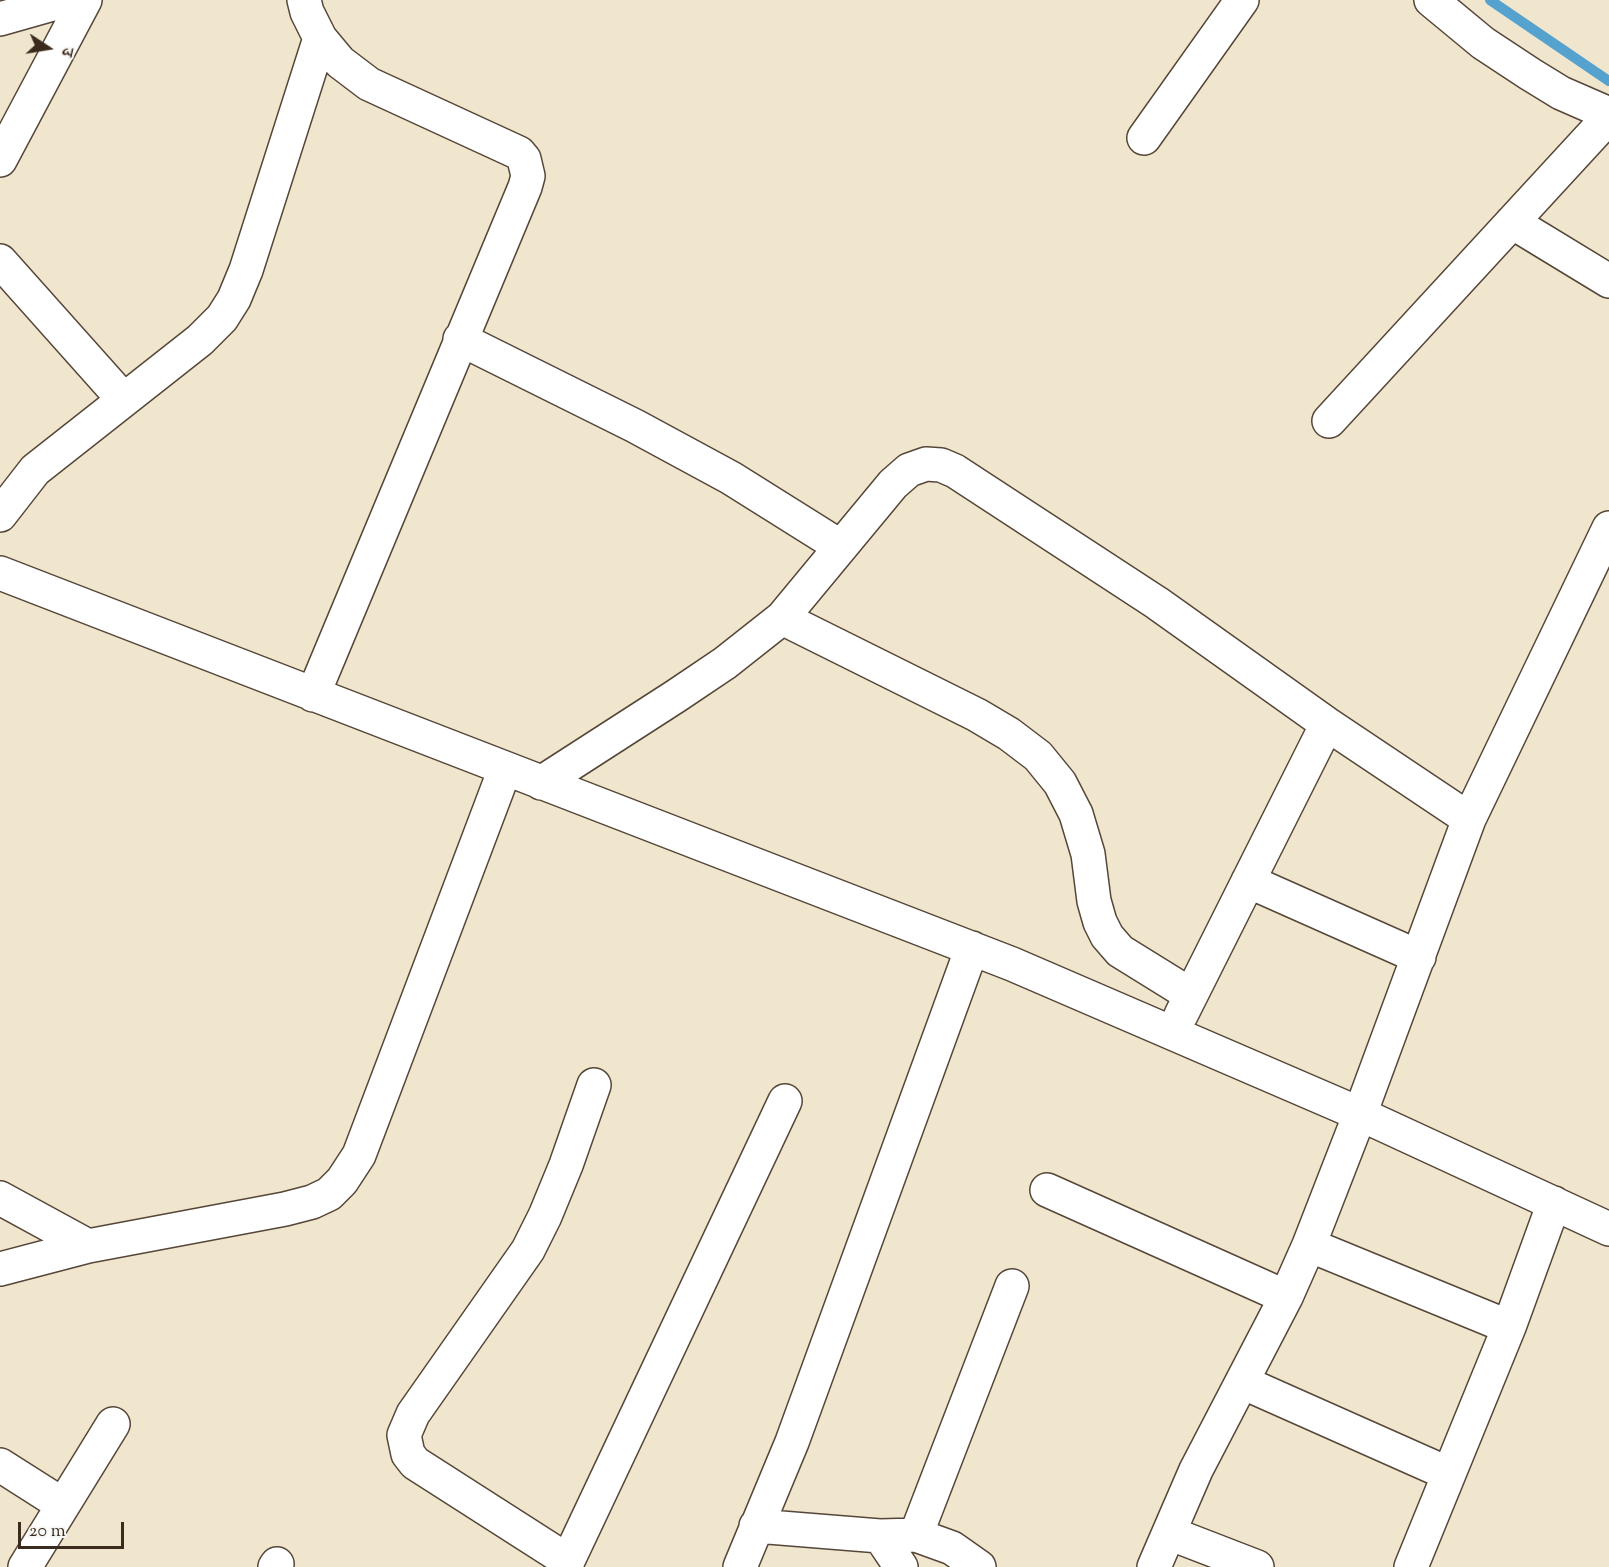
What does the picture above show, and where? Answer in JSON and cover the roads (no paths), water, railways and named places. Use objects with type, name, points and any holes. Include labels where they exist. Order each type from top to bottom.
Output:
[{"type":"street","points":[[1,15],[67,0]]},
{"type":"street","points":[[0,160],[86,0]]},
{"type":"street","points":[[304,0],[307,12],[320,38],[340,63],[369,84],[519,153],[524,159],[528,176],[525,188],[313,695]]},
{"type":"street","points":[[1144,138],[1242,0]]},
{"type":"street","points":[[1329,421],[1609,116],[1530,74],[1483,43],[1431,0]]},
{"type":"street","points":[[0,515],[35,470],[200,340],[222,318],[234,299],[246,270],[320,38]]},
{"type":"street","points":[[1512,222],[1609,281]]},
{"type":"street","points":[[0,261],[124,400]]},
{"type":"street","points":[[460,339],[635,426],[721,473],[841,547]]},
{"type":"street","points":[[541,783],[686,690],[782,618],[893,484],[909,470],[926,464],[941,465],[955,471],[1157,603],[1327,724],[1469,819]]},
{"type":"street","points":[[1154,1567],[1196,1470],[1286,1297],[1309,1245],[1469,819],[1609,528]]},
{"type":"street","points":[[0,573],[972,948],[1360,1114],[1609,1229]]},
{"type":"street","points":[[782,618],[977,715],[1009,734],[1038,756],[1060,783],[1076,814],[1088,854],[1094,902],[1107,936],[1120,951],[1191,995]]},
{"type":"street","points":[[1172,1032],[1327,724]]},
{"type":"street","points":[[0,1269],[88,1246],[285,1209],[329,1194],[342,1181],[359,1155],[505,769]]},
{"type":"street","points":[[1248,881],[1419,957]]},
{"type":"street","points":[[741,1567],[792,1442],[972,948]]},
{"type":"street","points":[[594,1085],[566,1165],[528,1250],[413,1414],[404,1435],[408,1454],[416,1463],[567,1564],[785,1101]]},
{"type":"street","points":[[1047,1190],[1286,1297]]},
{"type":"street","points":[[0,1198],[88,1246]]},
{"type":"street","points":[[1411,1567],[1509,1327],[1554,1203]]},
{"type":"street","points":[[1309,1245],[1509,1327]]},
{"type":"street","points":[[916,1535],[1012,1286]]},
{"type":"street","points":[[1242,1382],[1449,1474]]},
{"type":"street","points":[[25,1567],[113,1424]]},
{"type":"street","points":[[0,1466],[63,1505]]},
{"type":"street","points":[[756,1526],[880,1536],[916,1535],[952,1548],[979,1567]]},
{"type":"street","points":[[1169,1533],[1257,1567]]},
{"type":"street","points":[[880,1536],[901,1567]]},
{"type":"waterway","points":[[1490,0],[1609,81]]}]
